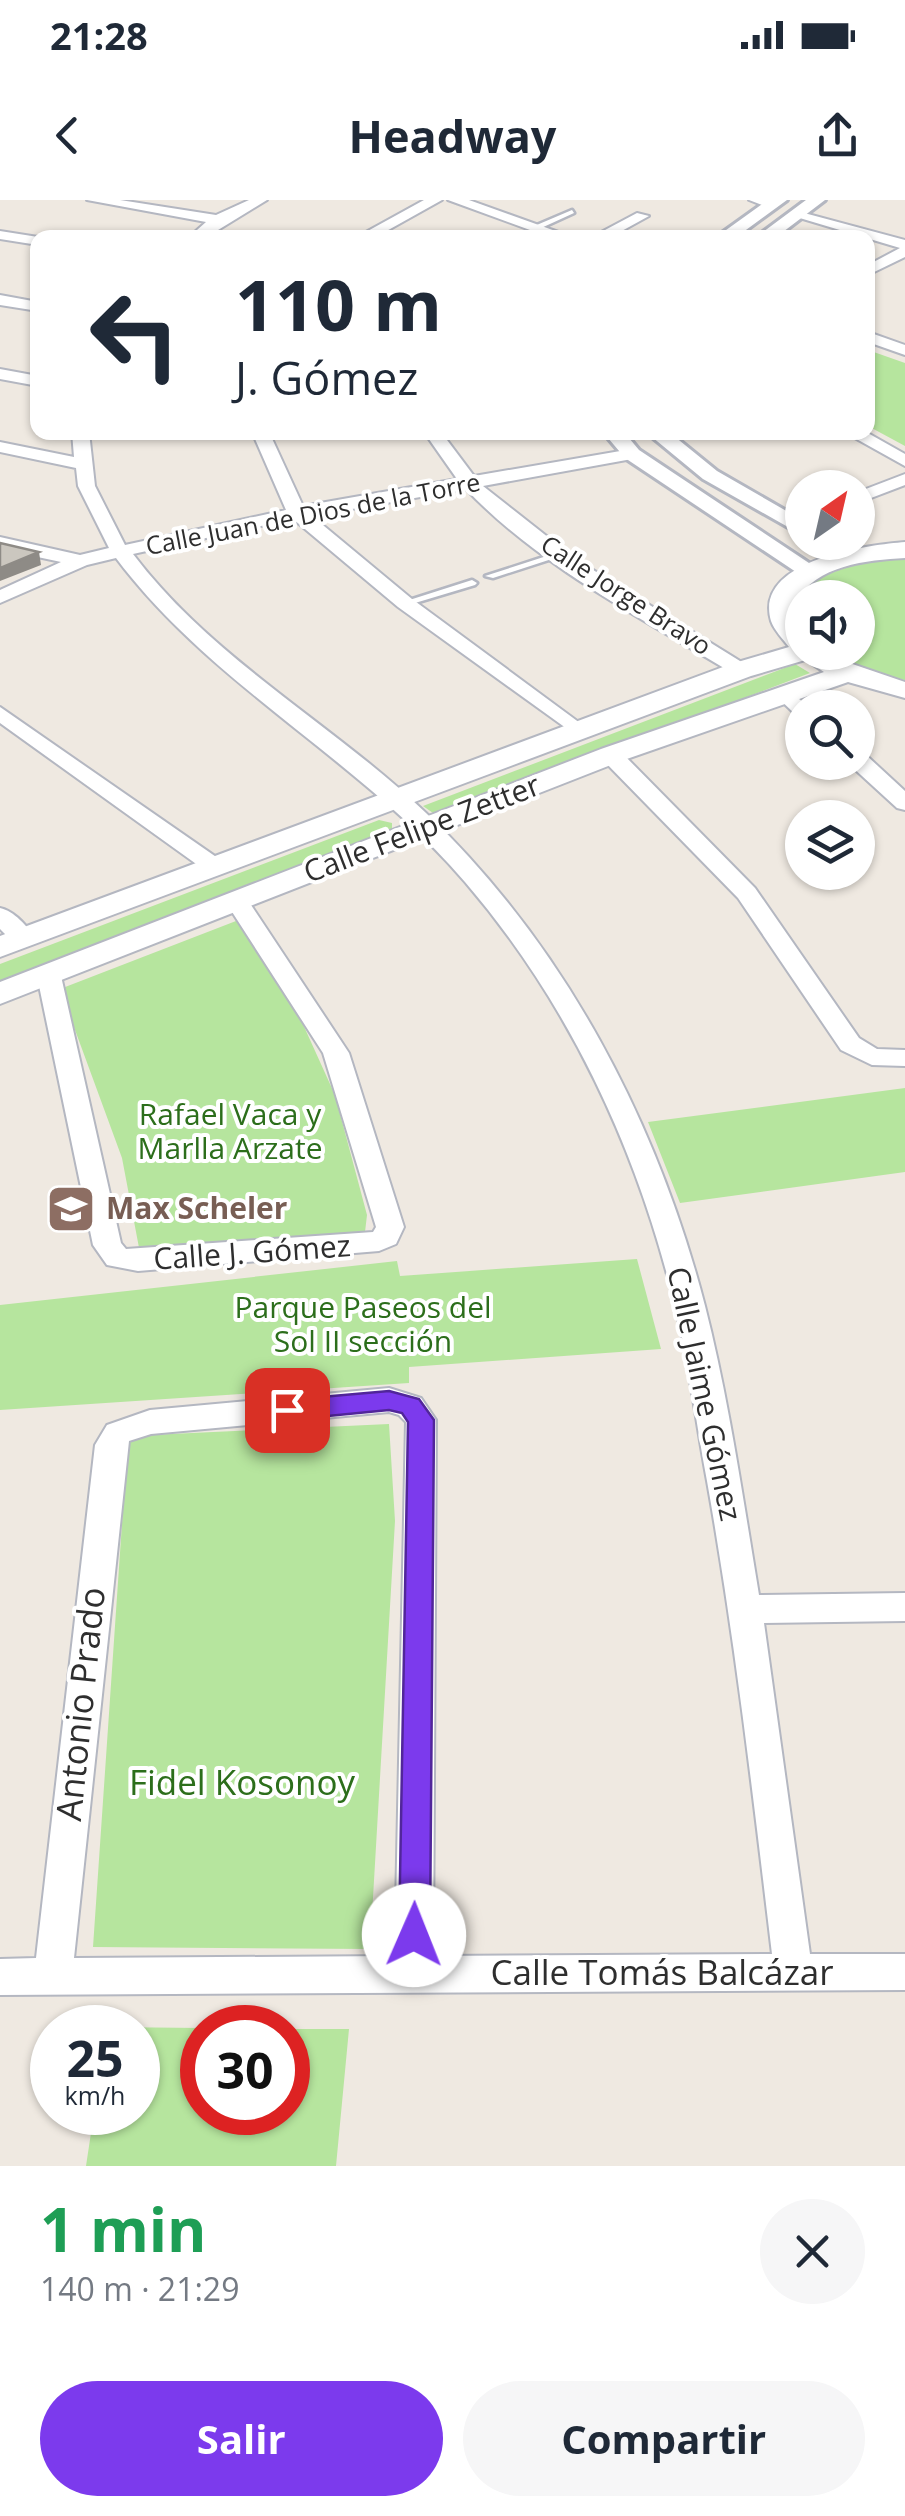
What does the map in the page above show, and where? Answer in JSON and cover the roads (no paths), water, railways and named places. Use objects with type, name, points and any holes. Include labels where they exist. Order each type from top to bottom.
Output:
[{"type":"main road","points":[[875,550],[905,550]]},
{"type":"main road","points":[[798,580],[821,560]]},
{"type":"main road","points":[[785,597],[785,623]]},
{"type":"main road","name":"Calle Felipe Zetter","points":[[8,934],[214,866],[785,656]]},
{"type":"main road","points":[[839,670],[905,690]]},
{"type":"main road","name":"Calle Felipe Zetter","points":[[816,690],[846,674]]},
{"type":"main road","name":"Calle Felipe Zetter","points":[[0,994],[611,755],[785,704]]},
{"type":"street","points":[[94,200],[218,220]]},
{"type":"street","points":[[205,230],[260,200]]},
{"type":"street","points":[[377,230],[435,200]]},
{"type":"street","points":[[455,200],[534,230]]},
{"type":"street","points":[[775,230],[816,200]]},
{"type":"street","points":[[733,230],[769,202]]},
{"type":"street","points":[[502,216],[524,205]]},
{"type":"street","points":[[798,213],[850,230]]},
{"type":"street","points":[[613,230],[642,216]]},
{"type":"street","points":[[0,235],[30,240]]},
{"type":"street","points":[[875,238],[905,248]]},
{"type":"street","points":[[875,267],[905,248]]},
{"type":"street","points":[[0,300],[30,306]]},
{"type":"street","points":[[875,339],[905,350]]},
{"type":"street","points":[[0,374],[30,380]]},
{"type":"street","name":"Calle Jaime Gómez","points":[[79,440],[78,463],[117,552],[201,644],[397,798],[427,828],[492,899],[556,984],[600,1064],[640,1156],[686,1288],[748,1608],[793,1972]]},
{"type":"street","points":[[264,440],[297,513],[405,603],[577,730]]},
{"type":"street","name":"Calle Jorge Bravo","points":[[438,440],[468,484],[558,555],[741,670]]},
{"type":"street","points":[[619,440],[632,454],[810,571]]},
{"type":"street","points":[[666,440],[710,475],[785,516]]},
{"type":"street","points":[[867,440],[905,460]]},
{"type":"street","points":[[0,446],[78,463]]},
{"type":"street","name":"Calle Juan de Dios de la Torre","points":[[0,597],[80,561],[117,552],[297,513],[632,454]]},
{"type":"street","points":[[875,491],[905,479]]},
{"type":"street","points":[[0,543],[80,561]]},
{"type":"street","points":[[0,714],[214,866]]},
{"type":"street","points":[[611,755],[746,893],[850,1044],[872,1057],[905,1058]]},
{"type":"street","points":[[875,776],[905,803]]},
{"type":"street","name":"Calle J. Gómez","points":[[49,976],[107,1245],[117,1258],[138,1261],[371,1244],[386,1237],[390,1226],[336,1053],[237,901]]},
{"type":"street","name":"Antonio Prado","points":[[53,1976],[107,1458],[118,1433],[150,1422],[389,1400],[410,1406],[421,1420],[414,1974]]},
{"type":"street","points":[[748,1608],[905,1607]]},
{"type":"street","name":"Calle Tomás Balcázar","points":[[0,1977],[905,1972]]},
{"type":"lane","points":[[542,230],[572,212]]},
{"type":"lane","points":[[490,576],[558,555]]},
{"type":"lane","points":[[405,603],[472,583]]},
{"type":"place","name":"Max Scheler","points":[[71,1209]]},
{"type":"park label","name":"Rafael Vaca y Marlla Arzate","points":[[230,1132]]},
{"type":"park label","name":"Parque Paseos del Sol II sección","points":[[363,1325]]},
{"type":"park label","name":"Fidel Kosonoy","points":[[242,1783]]}]
